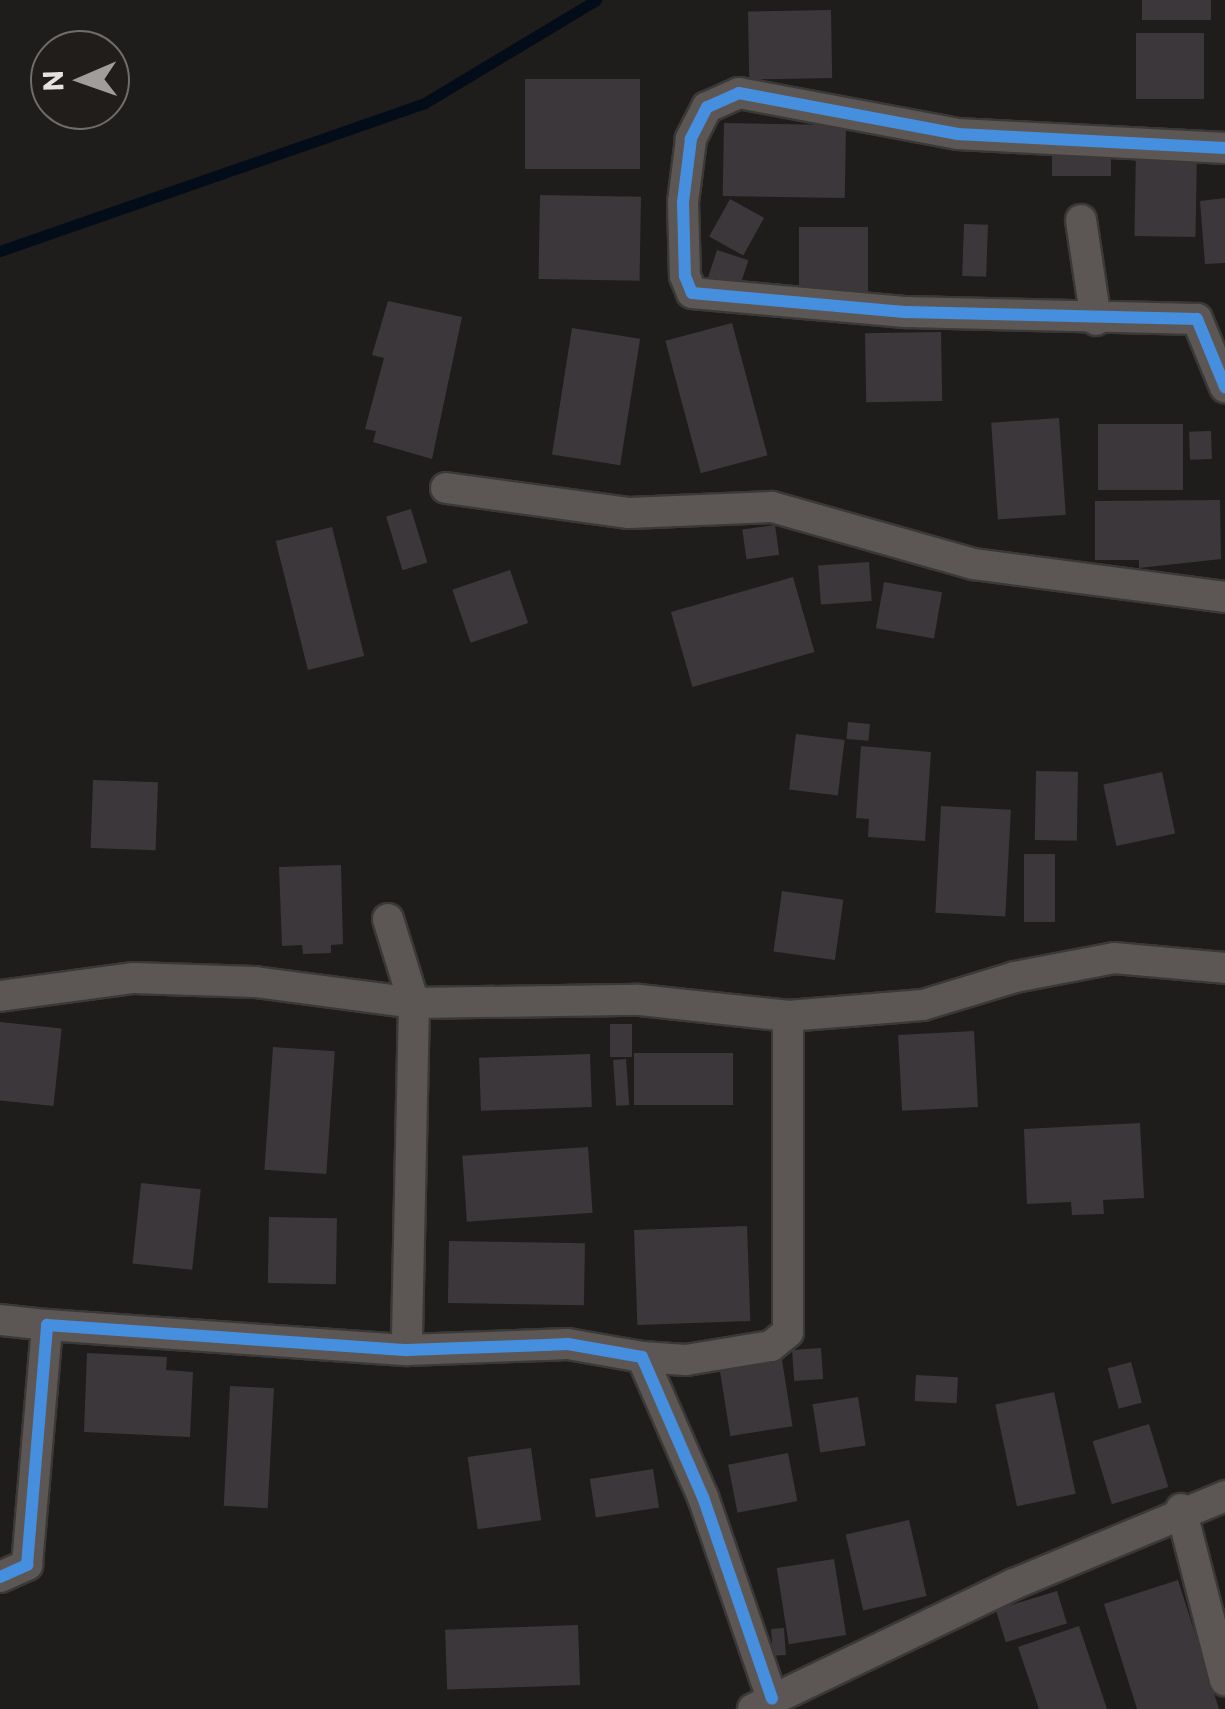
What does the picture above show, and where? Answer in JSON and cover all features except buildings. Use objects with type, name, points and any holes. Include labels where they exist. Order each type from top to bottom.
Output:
[{"type":"street","points":[[1225,148],[958,134],[739,93],[707,107],[692,140],[682,202],[685,276],[692,294],[754,304],[1096,320],[1197,319],[1225,388]]},
{"type":"street","points":[[1081,220],[1096,320]]},
{"type":"street","points":[[446,488],[629,513],[772,507],[974,564],[1225,598]]},
{"type":"street","points":[[388,919],[414,1002],[407,1350]]},
{"type":"street","points":[[0,996],[134,978],[255,982],[414,1002],[639,1000],[788,1016],[923,1005],[1015,977],[1114,958],[1225,968]]},
{"type":"street","points":[[0,1320],[407,1350],[568,1344],[686,1360],[771,1346],[788,1332],[788,1016]]},
{"type":"street","points":[[0,1577],[27,1565],[47,1325]]},
{"type":"street","points":[[642,1357],[703,1498],[762,1704],[1181,1510],[1225,1496]]},
{"type":"street","points":[[1181,1510],[1225,1680]]},
{"type":"waterway","points":[[0,251],[423,104],[596,0]]},
{"type":"cycle path","points":[[1225,148],[958,134],[739,93],[707,107],[691,139],[683,202],[685,276],[692,293],[907,312],[1197,319],[1225,387]]},
{"type":"cycle path","points":[[0,1577],[27,1565],[47,1325],[407,1350],[568,1344],[642,1357],[703,1497],[772,1699]]}]
